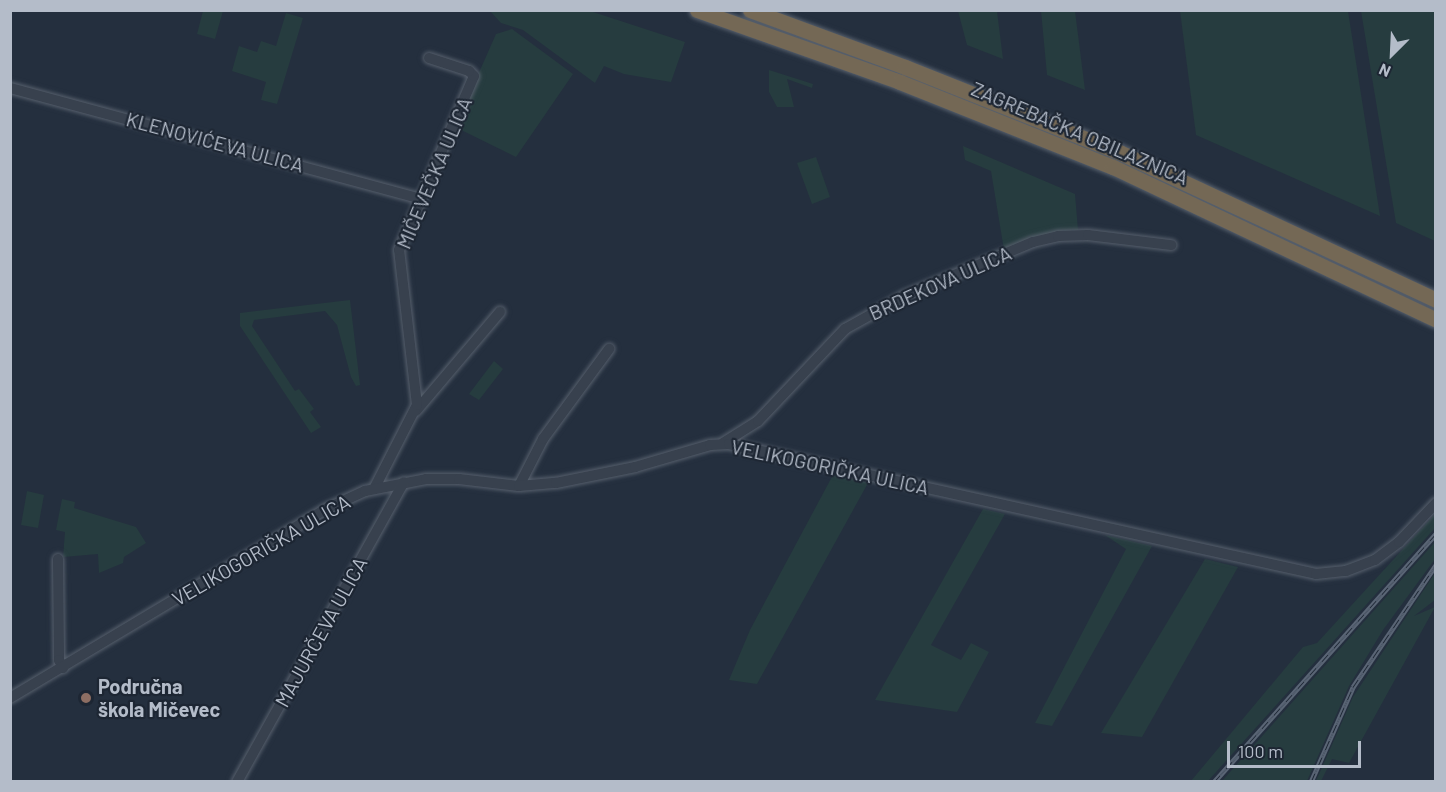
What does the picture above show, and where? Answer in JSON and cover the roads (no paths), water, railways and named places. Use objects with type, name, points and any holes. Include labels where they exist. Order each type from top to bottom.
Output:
[{"type":"highway","name":"ZAGREBAČKA OBILAZNICA","points":[[697,10],[900,82],[1102,163],[1251,229],[1436,320]]},
{"type":"highway","name":"ZAGREBAČKA OBILAZNICA","points":[[750,10],[936,78],[1119,152],[1436,300]]},
{"type":"street","name":"MIČEVEČKA ULICA","points":[[416,412],[398,259],[419,198],[474,76],[469,71],[429,58]]},
{"type":"street","name":"KLENOVIĆEVA ULICA","points":[[10,88],[419,198]]},
{"type":"street","name":"BRDEKOVA ULICA","points":[[720,444],[758,421],[845,329],[904,296],[1033,242],[1058,236],[1088,235],[1171,245]]},
{"type":"street","points":[[374,489],[416,412],[500,312]]},
{"type":"street","points":[[519,486],[543,439],[609,349]]},
{"type":"street","name":"VELIKOGORIČKA ULICA","points":[[10,698],[328,508],[374,489],[405,482],[444,478],[519,486],[603,474],[720,444],[757,448],[1236,558],[1316,574],[1346,571],[1387,552],[1436,503]]},
{"type":"street","name":"MAJURČEVA ULICA","points":[[237,782],[405,482]]},
{"type":"street","points":[[58,559],[59,660],[63,668]]},
{"type":"railway","points":[[1214,782],[1436,534]]},
{"type":"railway","points":[[1311,782],[1353,687],[1436,565]]},
{"type":"place","name":"Područna škola Mičevec","points":[[86,698]]}]
